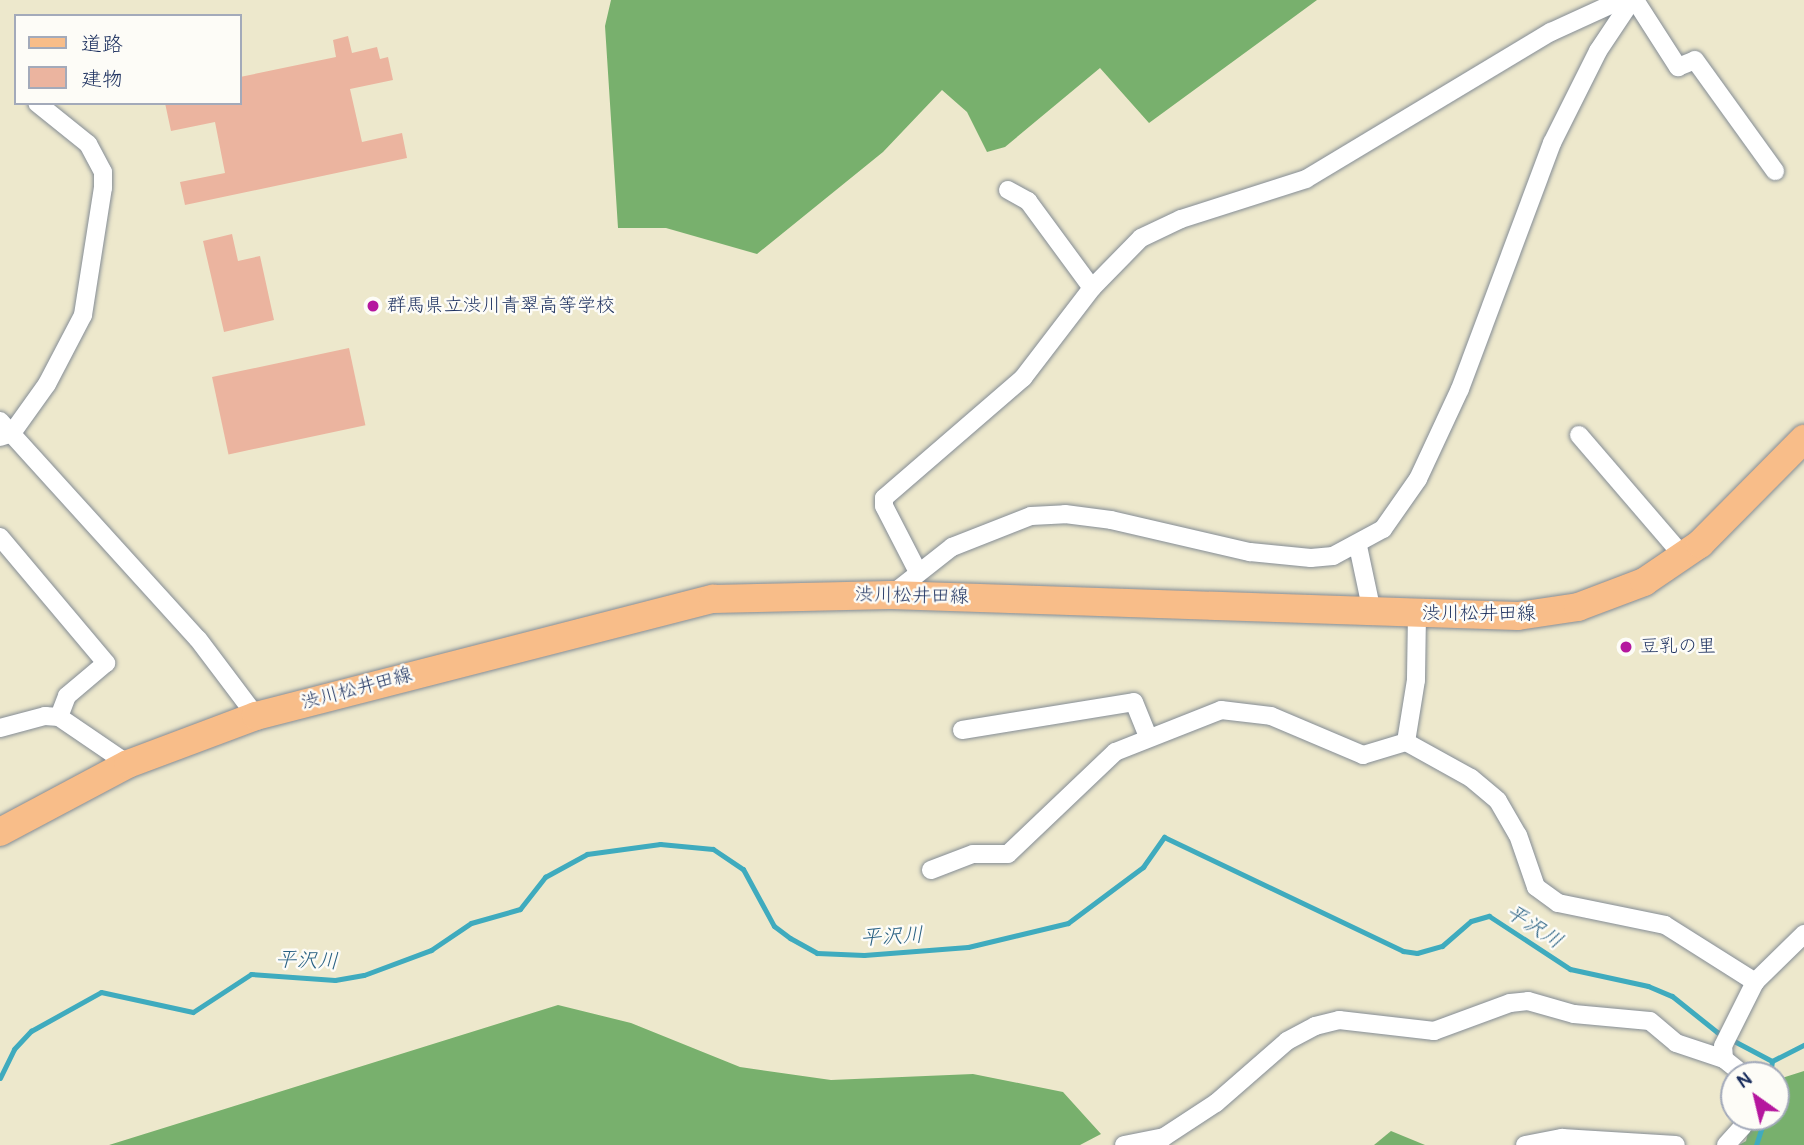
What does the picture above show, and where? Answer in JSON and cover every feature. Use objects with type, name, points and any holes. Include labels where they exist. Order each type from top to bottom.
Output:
[{"type":"main road","name":"渋川松井田線","points":[[0,832],[128,764],[256,716],[673,606],[758,596],[891,594],[1518,617],[1578,607],[1644,582],[1684,556],[1804,439]]},
{"type":"street","points":[[918,572],[884,506],[884,498],[1023,379],[1093,288],[1141,238],[1157,228],[1306,179],[1551,32],[1621,0]]},
{"type":"street","points":[[891,594],[918,572],[985,531],[1031,516],[1065,514],[1288,556],[1333,556],[1358,546],[1384,529],[1418,479],[1460,389],[1552,143],[1598,51],[1633,0],[1678,67],[1695,60],[1775,171]]},
{"type":"street","points":[[39,105],[88,144],[103,172],[103,188],[83,315],[61,363],[4,430],[198,639],[256,716]]},
{"type":"street","points":[[1008,190],[1028,201],[1093,288]]},
{"type":"street","points":[[1579,435],[1684,556]]},
{"type":"street","points":[[0,537],[106,663],[67,696],[59,717]]},
{"type":"street","points":[[1358,546],[1371,612]]},
{"type":"street","points":[[1406,742],[1416,680],[1417,614]]},
{"type":"street","points":[[962,730],[1134,702],[1147,737]]},
{"type":"street","points":[[931,870],[973,854],[1008,854],[1097,767],[1147,737],[1221,710],[1271,716],[1363,755],[1406,742],[1471,778],[1498,801],[1518,835],[1536,887],[1546,897],[1558,903],[1665,925],[1755,982]]},
{"type":"street","points":[[1,725],[45,716],[59,717],[128,764]]},
{"type":"street","points":[[1724,1059],[1723,1046],[1755,982],[1804,934]]},
{"type":"street","points":[[1124,1145],[1173,1131],[1216,1103],[1287,1041],[1315,1026],[1339,1020],[1434,1031],[1510,1003],[1528,1002],[1574,1014],[1650,1021],[1676,1043],[1726,1061]]},
{"type":"street","points":[[1726,1145],[1739,1131]]},
{"type":"street","points":[[1525,1145],[1562,1138],[1676,1145]]},
{"type":"green space","points":[[611,0],[1317,0],[1149,123],[1100,68],[1005,147],[987,152],[967,112],[942,90],[883,152],[757,254],[666,228],[618,228],[605,26]]},
{"type":"green space","points":[[558,1005],[631,1023],[740,1067],[831,1080],[973,1074],[1063,1092],[1101,1134],[1080,1145],[109,1145]]},
{"type":"green space","points":[[1804,1071],[1804,1145],[1739,1145],[1746,1141],[1748,1131],[1790,1131],[1790,1076]]},
{"type":"green space","points":[[1391,1131],[1425,1145],[1374,1145]]},
{"type":"building","points":[[348,36],[352,53],[377,47],[380,59],[388,57],[393,80],[350,89],[362,142],[402,133],[407,158],[185,205],[180,182],[225,173],[215,122],[171,131],[165,105],[242,105],[242,77],[336,57],[333,40]]},
{"type":"building","points":[[232,234],[238,261],[260,256],[274,320],[224,332],[203,241]]},
{"type":"building","points":[[349,348],[365,425],[228,454],[212,377]]},
{"type":"waterway","name":"平沢川","points":[[0,1078],[14,1049],[31,1031],[101,992],[193,1012],[251,974],[335,980],[364,975],[431,950],[471,923],[520,909],[545,877],[587,854],[660,844],[713,849],[743,869],[774,926],[790,938],[817,953],[864,955],[968,947],[1068,923],[1143,867],[1164,837],[1403,951],[1417,953],[1442,946],[1471,921],[1489,916],[1570,969],[1648,986],[1672,996],[1717,1032],[1772,1061]]},
{"type":"waterway","name":"平沢川","points":[[1772,1061],[1804,1045]]},
{"type":"waterway","points":[[1756,1145],[1760,1131]]},
{"type":"place","name":"群馬県立渋川青翠高等学校","points":[[373,306]]},
{"type":"place","name":"豆乳の里","points":[[1626,647]]}]
